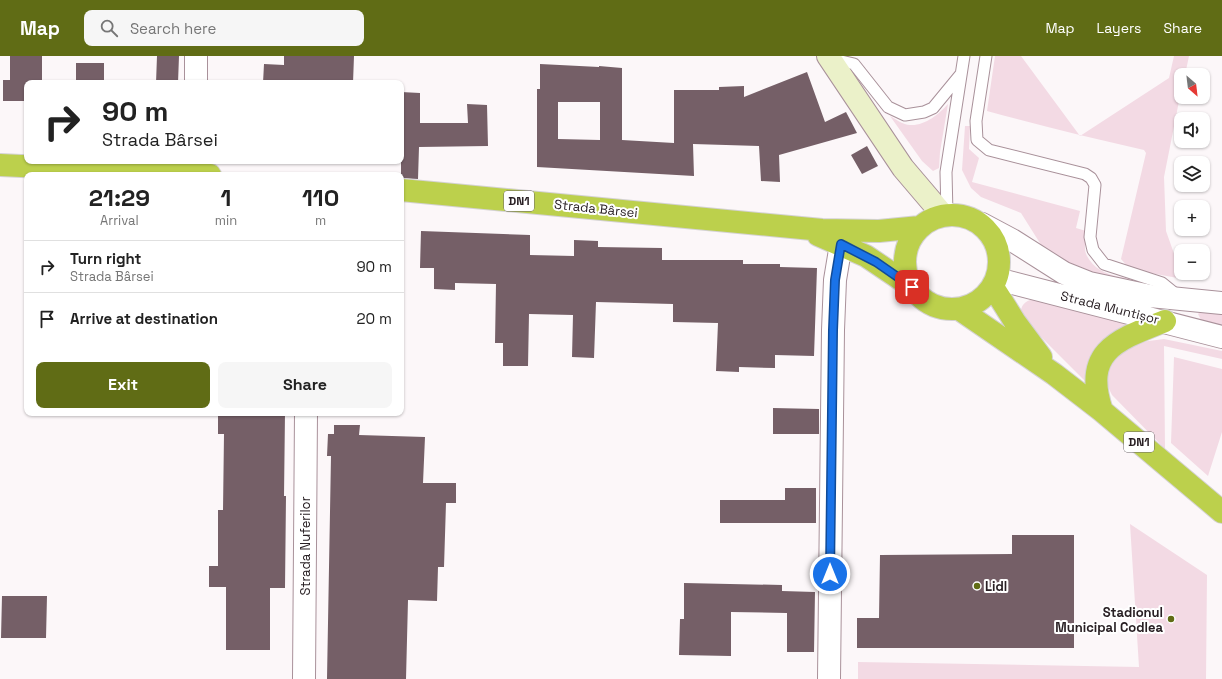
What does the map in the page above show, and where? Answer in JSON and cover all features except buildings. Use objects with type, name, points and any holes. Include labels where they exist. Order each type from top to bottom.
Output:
[{"type":"highway","points":[[0,165],[199,170]]},
{"type":"highway","name":"Strada Bârsei","points":[[404,190],[792,227],[857,231],[934,220]]},
{"type":"highway","name":"DN1","points":[[982,224],[962,216],[934,220],[910,240],[905,256],[906,272],[912,287],[921,297],[932,304],[945,308],[959,309],[1054,374],[1102,411],[1222,512]]},
{"type":"highway","points":[[959,309],[978,301],[995,283],[999,266],[999,254],[990,232],[982,224]]},
{"type":"highway","name":"Strada Bârsei","points":[[792,227],[841,244],[879,264],[912,287]]},
{"type":"highway","name":"DN1","points":[[995,283],[1014,322],[1054,374]]},
{"type":"highway","points":[[1102,411],[1096,393],[1096,380],[1100,361],[1108,349],[1122,339],[1165,321]]},
{"type":"main road","points":[[829,58],[903,168],[934,220]]},
{"type":"street","points":[[196,56],[196,80]]},
{"type":"street","name":"Strada Muntișor","points":[[982,224],[1012,240],[1064,273],[1089,283],[1150,296],[1222,303]]},
{"type":"street","points":[[829,679],[833,330],[835,280],[841,244]]},
{"type":"street","name":"Strada Muntișor","points":[[995,283],[1165,321],[1222,337]]},
{"type":"street","name":"Strada Nuferilor","points":[[304,679],[306,416]]},
{"type":"lane","points":[[934,220],[946,172],[964,56]]},
{"type":"lane","points":[[986,56],[976,121],[977,140],[989,150],[1085,174],[1091,178],[1095,185],[1095,199],[1090,236],[1093,250],[1096,254],[1104,264],[1162,283],[1183,300]]},
{"type":"lane","points":[[829,58],[854,64],[888,107],[905,115],[924,112],[933,108],[961,74]]},
{"type":"shaded area","points":[[995,56],[1021,56],[1079,135],[987,111]]},
{"type":"shaded area","points":[[1174,56],[1189,56],[1186,68],[1174,68],[1174,104],[1178,104],[1177,112],[1174,112],[1174,126],[1164,177],[1166,231],[1174,254],[1174,277],[1134,270],[1127,266],[1121,259],[1146,153],[1144,150],[1081,135],[1169,78]]},
{"type":"shaded area","points":[[948,104],[940,152],[939,168],[933,171],[922,161],[890,116],[905,124],[921,124],[931,119]]},
{"type":"shaded area","points":[[965,126],[970,126],[969,149],[979,158],[972,182],[1080,211],[1076,228],[1086,231],[1085,250],[1087,256],[1093,264],[1108,274],[1154,284],[1164,291],[1069,269],[1043,248],[1021,213],[981,197],[971,188],[962,170]]},
{"type":"shaded area","points":[[1030,300],[1037,300],[1138,322],[1107,338],[1100,344],[1089,361],[1089,385],[1021,317],[1022,307]]},
{"type":"shaded area","points":[[1201,311],[1222,313],[1222,325],[1201,320],[1198,314]]},
{"type":"shaded area","points":[[1164,339],[1222,351],[1222,359],[1164,346],[1165,449],[1112,395],[1108,387],[1106,371],[1117,354],[1141,342]]},
{"type":"shaded area","points":[[1174,357],[1222,369],[1222,432],[1208,476],[1171,443]]},
{"type":"shaded area","name":"Stadionul Municipal Codlea","points":[[1130,524],[1207,575],[1206,679],[858,679],[858,662],[1139,667]]},
{"type":"place","name":"Lidl","points":[[977,586]]},
{"type":"place","name":"Stadionul Municipal Codlea","points":[[1171,619]]},
{"type":"route","points":[[830,574],[833,330],[835,280],[841,244],[886,268],[912,287]]}]
